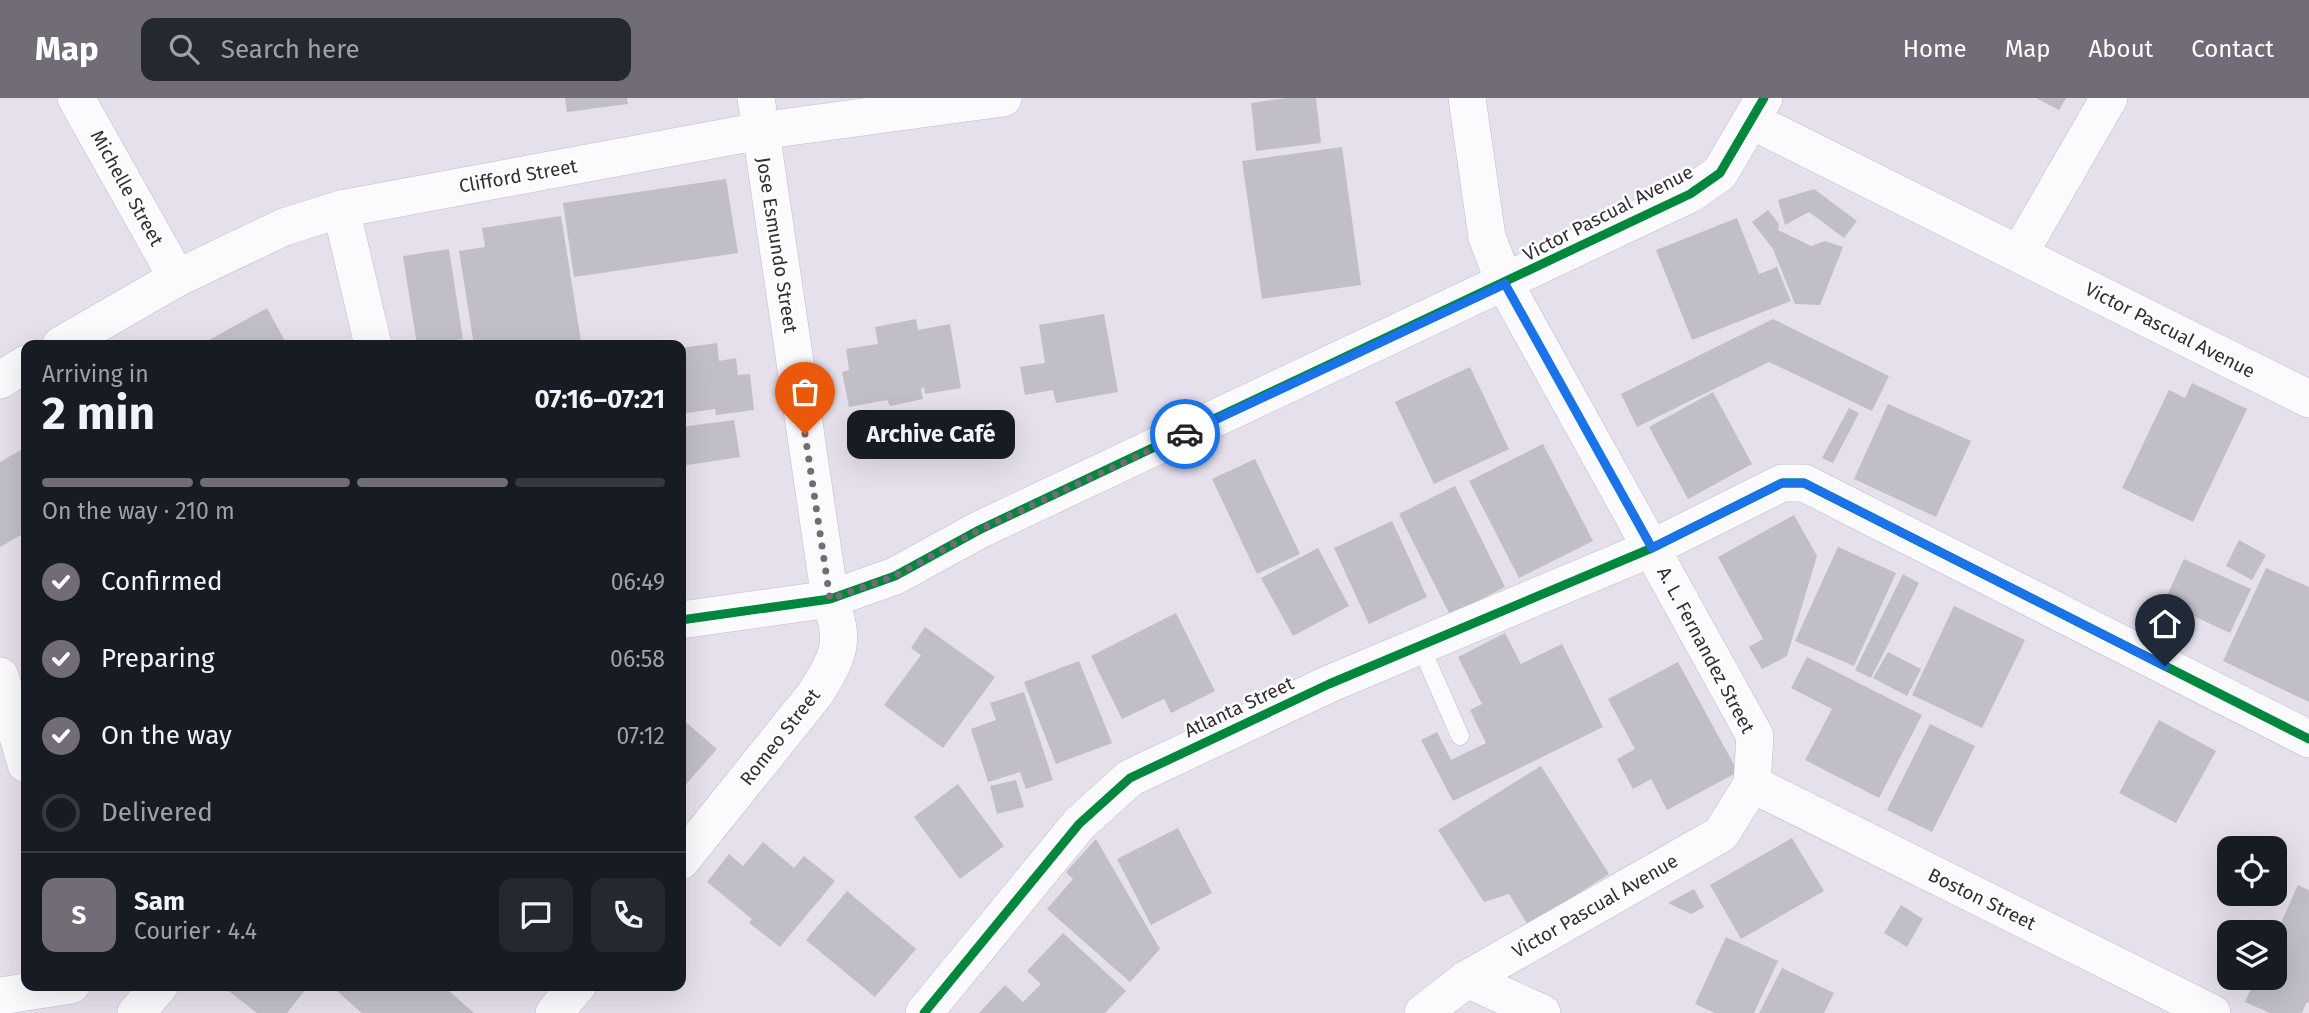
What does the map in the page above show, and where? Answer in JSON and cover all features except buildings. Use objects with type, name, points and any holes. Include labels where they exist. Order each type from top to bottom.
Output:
[{"type":"street","name":"Michelle Street","points":[[76,98],[177,278]]},
{"type":"street","name":"Clifford Street","points":[[70,340],[177,278],[284,227],[341,209],[758,115],[1003,98]]},
{"type":"street","name":"A. L. Fernandez Street","points":[[1467,98],[1487,237],[1505,284],[1755,736],[1752,784]]},
{"type":"street","points":[[2019,254],[2109,98]]},
{"type":"street","name":"Victor Pascual Avenue","points":[[686,619],[830,599],[895,576],[979,530],[1505,284],[1690,194],[1720,173],[1758,110],[2019,254],[2309,399]]},
{"type":"street","name":"Jose Esmundo Street","points":[[758,115],[830,599]]},
{"type":"street","points":[[341,209],[372,340]]},
{"type":"street","points":[[0,380],[21,368]]},
{"type":"street","name":"Atlanta Street","points":[[924,1013],[1079,824],[1130,778],[1329,684],[1652,548],[1782,483],[1804,483],[2309,739]]},
{"type":"street","name":"Romeo Street","points":[[686,855],[816,694],[832,666],[839,646],[838,621],[830,599]]},
{"type":"street","points":[[11,685],[21,738]]},
{"type":"street","name":"Victor Pascual Avenue","points":[[1423,1013],[1467,979],[1721,834],[1752,784]]},
{"type":"street","name":"Boston Street","points":[[1752,784],[2212,1013]]},
{"type":"street","points":[[1467,979],[1542,1013]]},
{"type":"street","points":[[0,996],[32,991]]},
{"type":"street","points":[[135,1013],[155,991]]},
{"type":"street","points":[[554,1013],[573,991]]},
{"type":"lane","points":[[1420,645],[1460,736]]},
{"type":"cycle path","points":[[686,619],[830,599],[895,576],[979,530],[1690,194],[1720,173],[1764,98]]},
{"type":"cycle path","points":[[924,1013],[1079,824],[1130,778],[1329,684],[1652,548],[1782,483],[1804,483],[2309,739]]},
{"type":"way so far","points":[[805,434],[830,599],[895,576],[979,530],[1185,434]]},
{"type":"place","name":"Archive Café","points":[[805,434]]},
{"type":"route","points":[[1185,434],[1505,284],[1652,548],[1782,483],[1804,483],[2165,666]]}]
